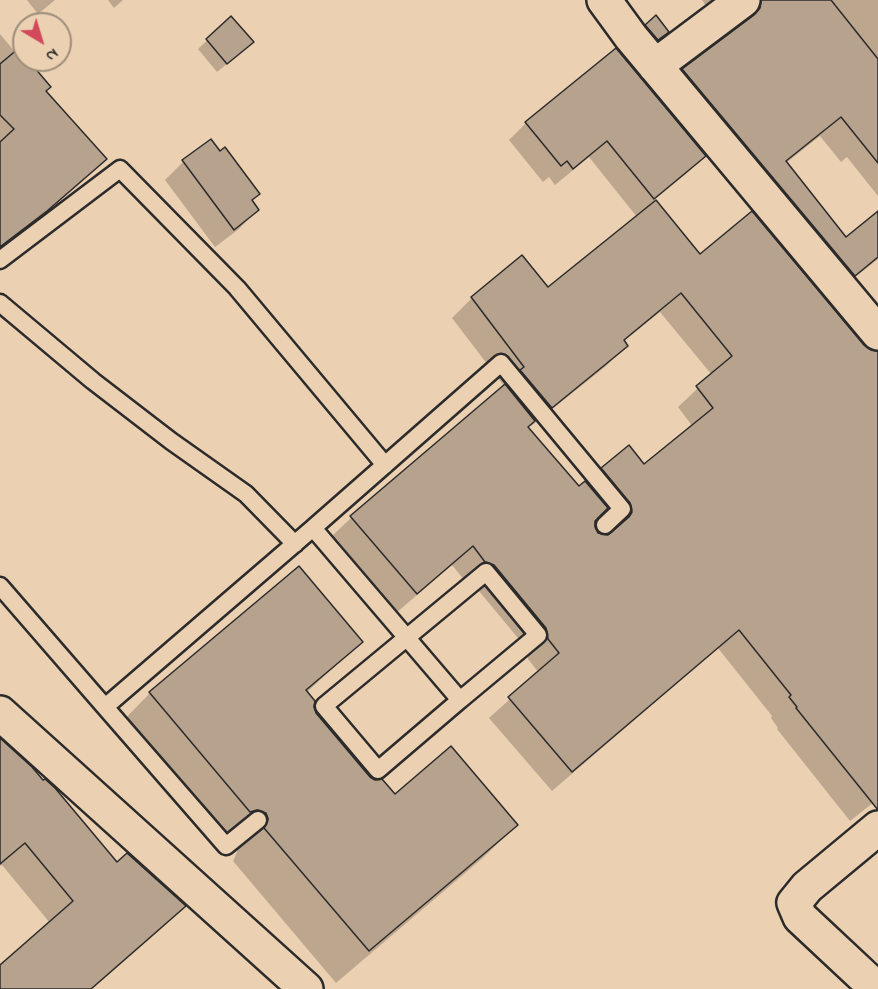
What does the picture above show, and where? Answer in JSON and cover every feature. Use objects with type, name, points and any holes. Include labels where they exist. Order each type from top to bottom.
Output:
[{"type":"street","points":[[604,0],[655,66],[878,333]]},
{"type":"street","points":[[655,66],[743,0]]},
{"type":"street","points":[[0,712],[306,989]]},
{"type":"street","points":[[877,989],[800,917],[794,903],[807,887],[878,828]]},
{"type":"lane","points":[[0,260],[120,169],[237,288],[385,465]]},
{"type":"lane","points":[[0,303],[93,381],[171,441],[246,494],[296,544]]},
{"type":"lane","points":[[105,707],[296,544],[501,363],[622,509],[605,525]]},
{"type":"lane","points":[[313,528],[460,700]]},
{"type":"lane","points":[[486,572],[538,635],[460,700],[378,770],[324,706],[486,572]]},
{"type":"lane","points":[[0,586],[226,846],[258,820]]},
{"type":"building","points":[[761,0],[831,0],[878,59],[878,163],[841,117],[786,161],[846,237],[878,211],[878,257],[855,276],[682,69],[754,15],[760,8]]},
{"type":"building","points":[[656,15],[669,32],[658,40],[645,25]]},
{"type":"building","points":[[231,16],[254,42],[227,64],[206,39]]},
{"type":"building","points":[[616,48],[706,156],[654,199],[607,141],[573,169],[567,161],[561,166],[525,122]]},
{"type":"building","points":[[12,54],[12,72],[38,72],[51,87],[46,91],[107,159],[47,211],[0,247],[0,142],[14,129],[0,115],[0,64]]},
{"type":"building","points":[[211,139],[220,151],[225,147],[260,194],[252,200],[259,210],[234,230],[182,160]]},
{"type":"building","points":[[656,200],[700,254],[752,211],[864,345],[871,350],[878,351],[878,810],[796,708],[789,697],[791,695],[739,630],[572,772],[508,697],[559,653],[548,639],[546,628],[494,565],[485,562],[473,546],[417,594],[350,516],[505,384],[535,421],[528,427],[579,486],[585,481],[608,508],[595,521],[598,533],[608,535],[629,517],[632,512],[630,503],[601,468],[629,445],[644,464],[713,408],[696,386],[732,356],[681,293],[624,340],[628,346],[552,408],[520,370],[524,367],[471,297],[522,255],[548,287]]},
{"type":"building","points":[[299,566],[363,642],[306,690],[315,701],[316,713],[370,777],[375,780],[382,779],[395,794],[451,746],[518,825],[369,951],[264,828],[268,819],[266,813],[257,810],[250,812],[149,692]]},
{"type":"building","points":[[0,738],[43,780],[45,779],[55,788],[117,862],[127,853],[186,906],[91,989],[0,989],[0,965],[73,901],[25,843],[0,864]]}]
